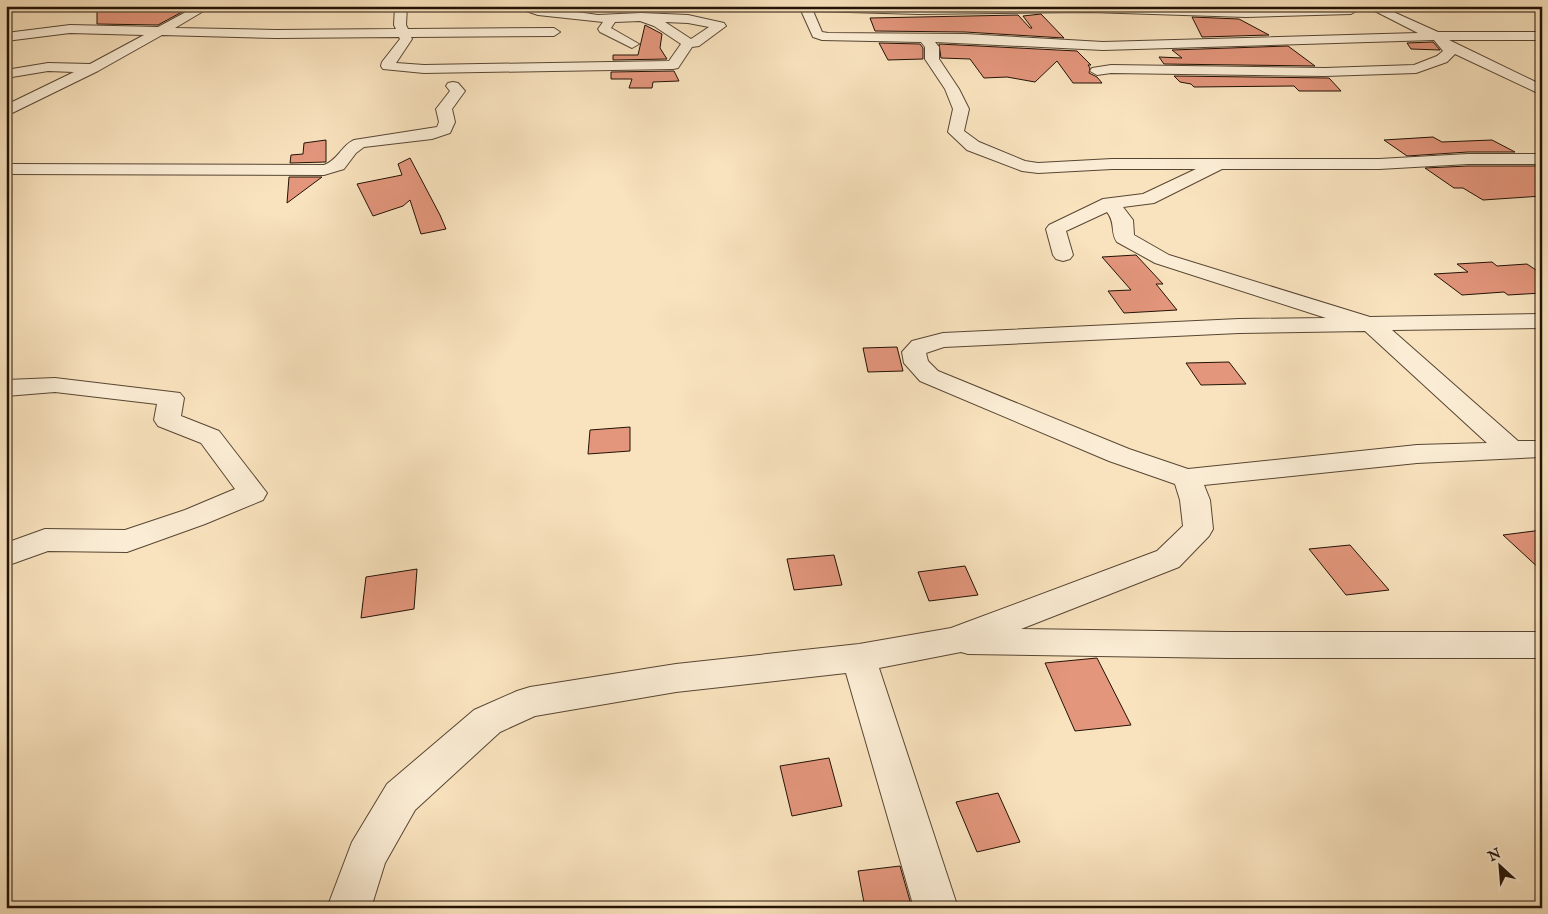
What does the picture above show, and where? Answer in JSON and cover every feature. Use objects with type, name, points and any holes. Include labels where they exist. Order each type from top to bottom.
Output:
[{"type":"street","points":[[6,111],[93,68],[206,6]]},
{"type":"street","points":[[401,6],[400,25],[406,39],[388,66],[424,69],[468,69],[673,65],[688,44]]},
{"type":"street","points":[[521,6],[538,11],[598,20],[641,17],[688,20],[720,26],[694,43],[688,44],[658,23],[641,17]]},
{"type":"street","points":[[1129,42],[1095,32],[1066,38],[1024,40],[820,36],[816,34],[806,6],[825,9],[918,10],[1089,7],[1357,15],[1353,28],[1341,38]]},
{"type":"street","points":[[1370,6],[1542,91]]},
{"type":"street","points":[[1089,7],[1102,20]]},
{"type":"street","points":[[1210,12],[1247,42]]},
{"type":"street","points":[[612,18],[604,28],[632,44]]},
{"type":"street","points":[[6,37],[70,29],[403,34],[554,32]]},
{"type":"street","points":[[1115,31],[1157,70]]},
{"type":"street","points":[[495,44],[514,33]]},
{"type":"street","points":[[1024,40],[1083,46],[1129,42],[1247,42],[1341,38],[1439,39],[1542,36]]},
{"type":"street","points":[[925,38],[932,47],[932,60],[952,89],[961,109],[956,132],[973,146],[1022,166],[1038,168],[1112,164],[1379,164],[1468,159],[1542,159]]},
{"type":"street","points":[[1097,71],[1316,72],[1416,69],[1442,59],[1450,52],[1439,39]]},
{"type":"street","points":[[26,66],[127,49]]},
{"type":"street","points":[[468,69],[481,55]]},
{"type":"street","points":[[6,66],[93,68]]},
{"type":"street","points":[[6,74],[48,67]]},
{"type":"street","points":[[6,169],[333,169],[340,165],[353,145],[432,134],[444,130],[447,122],[444,109],[458,91],[453,86]]},
{"type":"street","points":[[1123,220],[1147,199],[1221,165]]},
{"type":"street","points":[[1063,255],[1056,229],[1110,203],[1147,199]]},
{"type":"street","points":[[1110,203],[1123,220],[1124,238],[1162,259],[1372,325],[1510,449]]},
{"type":"street","points":[[1542,321],[1239,326],[943,340],[920,346],[914,352],[916,363],[929,376],[1119,455],[1187,478],[1417,454],[1542,449]]},
{"type":"street","points":[[6,388],[55,386],[171,398],[167,420],[210,437],[253,493],[195,517],[127,541],[45,540],[6,555]]},
{"type":"street","points":[[349,908],[367,856],[401,797],[487,722],[530,702],[676,678],[860,658],[954,641],[1168,559],[1198,529],[1195,500],[1187,478]]},
{"type":"street","points":[[954,641],[1126,644],[1542,645]]},
{"type":"street","points":[[860,658],[936,908]]},
{"type":"path","points":[[6,14],[36,6]]},
{"type":"path","points":[[749,6],[755,8],[806,6]]},
{"type":"building","points":[[97,6],[193,6],[158,25],[97,24]]},
{"type":"building","points":[[1041,14],[1064,38],[965,32],[875,31],[870,18],[1018,15],[1032,28],[1023,16]]},
{"type":"building","points":[[1192,17],[1239,19],[1269,35],[1202,37]]},
{"type":"building","points":[[645,25],[662,34],[660,48],[667,59],[613,60],[613,55],[638,55]]},
{"type":"building","points":[[1433,42],[1440,50],[1411,49],[1407,43]]},
{"type":"building","points":[[879,43],[920,44],[923,48],[923,59],[888,60]]},
{"type":"building","points":[[939,44],[1077,51],[1091,65],[1088,65],[1090,68],[1089,73],[1097,77],[1102,83],[1073,83],[1057,61],[1035,82],[1007,77],[984,78],[970,59],[941,58]]},
{"type":"building","points":[[1288,46],[1315,66],[1164,64],[1159,57],[1182,58],[1172,50]]},
{"type":"building","points":[[674,71],[679,81],[653,82],[652,88],[629,88],[632,79],[611,79],[611,72]]},
{"type":"building","points":[[1174,76],[1329,78],[1341,91],[1299,91],[1294,86],[1194,87],[1191,84],[1180,82]]},
{"type":"building","points":[[1433,137],[1442,142],[1492,140],[1515,152],[1468,152],[1407,156],[1384,140]]},
{"type":"building","points":[[326,140],[326,162],[290,163],[291,155],[303,154],[304,143]]},
{"type":"building","points":[[410,158],[446,229],[421,234],[410,200],[403,206],[373,216],[357,184],[402,175],[398,164]]},
{"type":"building","points":[[1541,166],[1542,196],[1483,200],[1463,188],[1454,188],[1425,168]]},
{"type":"building","points":[[289,177],[322,177],[287,203]]},
{"type":"building","points":[[1136,255],[1163,284],[1156,284],[1177,310],[1124,313],[1108,291],[1131,290],[1102,257]]},
{"type":"building","points":[[1492,262],[1497,266],[1527,264],[1542,274],[1542,293],[1508,295],[1504,292],[1462,295],[1434,274],[1468,272],[1457,264]]},
{"type":"building","points":[[897,347],[903,371],[868,372],[863,348]]},
{"type":"building","points":[[1229,362],[1246,384],[1201,385],[1186,363]]},
{"type":"building","points":[[630,427],[630,451],[588,454],[590,430]]},
{"type":"building","points":[[1542,530],[1542,571],[1503,535]]},
{"type":"building","points":[[1350,545],[1389,590],[1346,595],[1309,549]]},
{"type":"building","points":[[834,555],[842,585],[794,590],[787,559]]},
{"type":"building","points":[[965,566],[978,595],[929,601],[918,572]]},
{"type":"building","points":[[417,569],[414,609],[361,618],[366,577]]},
{"type":"building","points":[[1097,658],[1131,725],[1075,731],[1045,663]]},
{"type":"building","points":[[829,758],[842,806],[792,816],[780,766]]},
{"type":"building","points":[[998,793],[1020,842],[977,852],[956,802]]},
{"type":"building","points":[[900,866],[912,908],[865,908],[858,871]]}]
